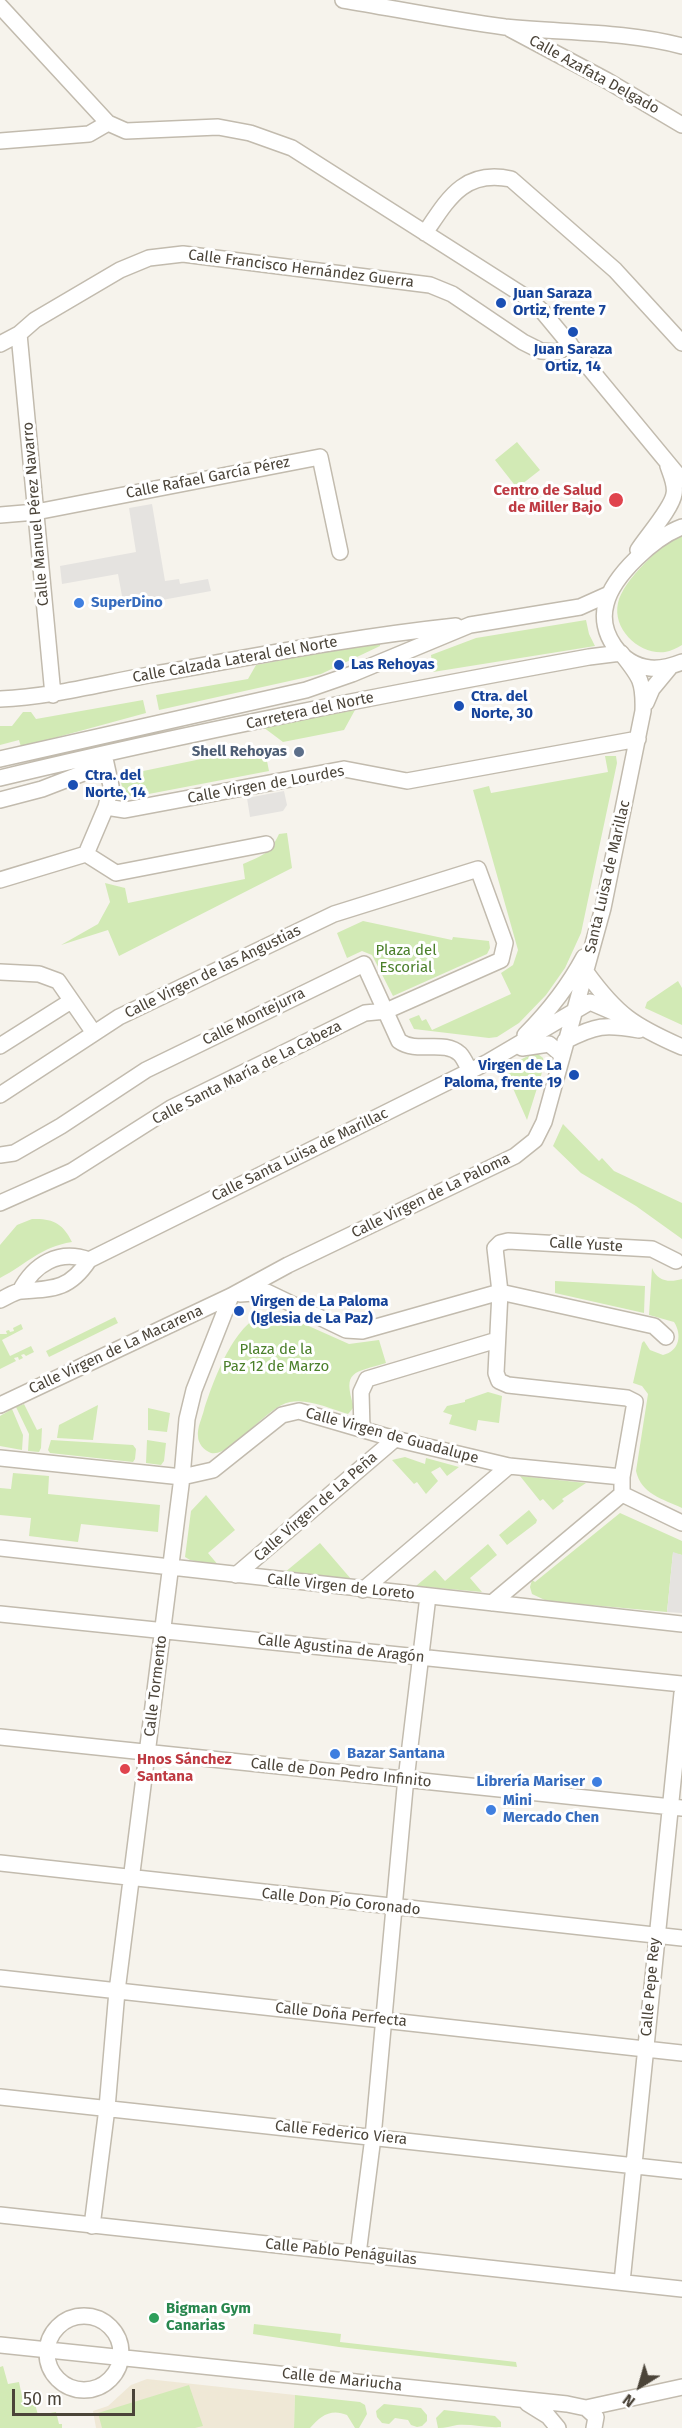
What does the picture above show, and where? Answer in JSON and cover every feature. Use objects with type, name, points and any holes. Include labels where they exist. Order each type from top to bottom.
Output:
[{"type":"street","points":[[343,0],[505,27],[609,35],[663,41],[682,46]]},
{"type":"street","points":[[0,6],[108,123],[126,131],[218,127],[250,133],[292,148],[529,299],[543,312],[682,480]]},
{"type":"street","name":"Calle Azafata Delgado","points":[[505,27],[606,80],[682,125]]},
{"type":"street","points":[[0,141],[89,134],[108,123]]},
{"type":"street","points":[[424,233],[447,200],[468,182],[493,175],[511,179],[615,270],[682,343]]},
{"type":"street","name":"Calle Francisco Hernández Guerra","points":[[0,344],[19,334],[35,320],[120,270],[149,258],[183,254],[430,285],[452,294],[523,342],[541,351],[558,352],[570,344]]},
{"type":"street","name":"Calle Manuel Pérez Navarro","points":[[19,334],[53,695]]},
{"type":"street","name":"Calle Rafael García Pérez","points":[[0,515],[36,512],[320,457],[340,552]]},
{"type":"street","points":[[665,458],[682,470]]},
{"type":"street","points":[[643,711],[644,687],[609,636],[604,621],[605,606],[609,594],[669,507],[674,494],[674,483],[665,458]]},
{"type":"street","points":[[669,507],[682,497]]},
{"type":"street","points":[[620,577],[657,540],[682,526]]},
{"type":"street","name":"Carretera del Norte","points":[[0,759],[306,690],[352,674],[470,625],[580,607],[609,594]]},
{"type":"street","name":"Calle Calzada Lateral del Norte","points":[[0,699],[53,695],[145,676],[376,635],[470,625]]},
{"type":"street","points":[[621,653],[640,666],[651,668],[676,664]]},
{"type":"street","name":"Carretera del Norte","points":[[0,778],[158,741],[426,687],[621,653]]},
{"type":"street","points":[[643,711],[652,689],[676,664]]},
{"type":"street","name":"Santa Luisa de Marillac","points":[[563,1048],[603,908],[643,711]]},
{"type":"street","name":"Calle Virgen de Lourdes","points":[[106,807],[125,810],[344,769],[407,781],[638,739]]},
{"type":"street","points":[[0,800],[42,789],[86,772],[104,754]]},
{"type":"street","points":[[86,854],[106,807],[111,786],[104,754]]},
{"type":"street","points":[[0,880],[86,854],[116,873],[266,844]]},
{"type":"street","name":"Calle Santa María de La Cabeza","points":[[0,1203],[72,1171],[171,1108],[365,1013],[386,1011],[501,960],[505,943],[478,869],[334,914]]},
{"type":"street","name":"Calle Virgen de las Angustias","points":[[0,1095],[119,1017],[334,914]]},
{"type":"street","name":"Calle Santa Luisa de Marillac","points":[[510,1050],[551,1008],[570,984],[594,938]]},
{"type":"street","name":"Calle Montejurra","points":[[0,1155],[14,1153],[61,1126],[147,1070],[364,964],[399,1041],[406,1046],[453,1050],[461,1054],[470,1071]]},
{"type":"street","points":[[0,972],[46,975],[58,981],[94,1034]]},
{"type":"street","points":[[586,972],[611,1005],[627,1018],[646,1031],[682,1047]]},
{"type":"street","points":[[0,1046],[71,1000]]},
{"type":"street","points":[[573,1011],[590,1002],[627,1018]]},
{"type":"street","name":"Calle Santa Luisa de Marillac","points":[[0,1300],[20,1291],[34,1292],[60,1286],[82,1270],[89,1260],[470,1071],[510,1050],[573,1011]]},
{"type":"street","points":[[563,1048],[588,1029],[610,1025],[646,1031]]},
{"type":"street","name":"Calle Santa Luisa de Marillac","points":[[510,1050],[549,1044],[563,1048]]},
{"type":"street","name":"Calle Virgen de La Paloma","points":[[231,1296],[288,1265],[515,1156],[536,1140],[563,1048]]},
{"type":"street","name":"Calle Yuste","points":[[500,1292],[495,1248],[507,1240],[652,1249],[676,1261]]},
{"type":"street","name":"Calle Santa Luisa de Marillac","points":[[20,1291],[36,1268],[49,1260],[63,1256],[78,1256],[89,1260]]},
{"type":"street","points":[[231,1296],[254,1291],[267,1292],[346,1330],[362,1331],[500,1292],[654,1326],[666,1337]]},
{"type":"street","points":[[492,1604],[622,1494],[622,1477],[635,1402],[627,1398],[508,1385],[498,1381],[496,1373],[500,1292]]},
{"type":"street","name":"Calle Virgen de La Macarena","points":[[0,1405],[231,1296]]},
{"type":"street","name":"Calle Tormento","points":[[92,2226],[107,2108],[117,1990],[182,1478],[187,1419],[194,1390],[231,1296]]},
{"type":"street","points":[[362,1429],[361,1392],[367,1379],[497,1340]]},
{"type":"street","name":"Calle Virgen de Guadalupe","points":[[182,1478],[213,1470],[282,1415],[300,1411],[395,1438],[508,1466],[622,1477]]},
{"type":"street","name":"Calle Virgen de La Peña","points":[[236,1575],[395,1438]]},
{"type":"street","points":[[0,1458],[182,1478]]},
{"type":"street","points":[[363,1590],[508,1466]]},
{"type":"street","points":[[622,1494],[682,1523]]},
{"type":"street","name":"Calle Virgen de Loreto","points":[[0,1548],[363,1590],[682,1623]]},
{"type":"street","points":[[358,2254],[373,2137],[406,1780],[428,1596]]},
{"type":"street","name":"Calle Agustina de Aragón","points":[[0,1614],[682,1684]]},
{"type":"street","name":"Calle Pepe Rey","points":[[622,2282],[656,1936],[676,1807],[682,1692]]},
{"type":"street","name":"Calle de Don Pedro Infinito","points":[[0,1737],[676,1807]]},
{"type":"street","name":"Calle Don Pío Coronado","points":[[0,1863],[682,1938]]},
{"type":"street","name":"Calle Doña Perfecta","points":[[0,1978],[682,2054]]},
{"type":"street","name":"Calle Federico Viera","points":[[0,2097],[682,2171]]},
{"type":"street","name":"Calle Pablo Penáguilas","points":[[0,2215],[682,2289]]},
{"type":"street","points":[[87,2316],[99,2319],[108,2326],[120,2346],[121,2357],[117,2369],[109,2380],[99,2387],[87,2390],[74,2389],[62,2383],[54,2374],[48,2362],[47,2350],[56,2329],[65,2321],[87,2316]]},
{"type":"street","name":"Calle de Mariucha","points":[[0,2345],[586,2408],[682,2387]]},
{"type":"street","points":[[519,2399],[541,2411],[559,2428],[569,2415],[586,2408],[596,2417],[594,2428]]},
{"type":"shaded area","points":[[152,504],[165,581],[179,579],[180,584],[208,579],[211,591],[124,607],[118,574],[62,584],[60,566],[136,552],[129,508]]},
{"type":"shaded area","points":[[284,791],[287,805],[283,811],[250,817],[247,798]]},
{"type":"shaded area","points":[[673,1552],[682,1555],[682,1613],[667,1612]]},
{"type":"shaded area","points":[[147,2379],[295,2395],[294,2428],[96,2428],[93,2411],[108,2406],[131,2385]]},
{"type":"green space","points":[[517,442],[540,470],[517,488],[495,460]]},
{"type":"green space","points":[[682,534],[682,645],[665,652],[656,652],[630,639],[619,622],[618,603],[627,584],[644,564]]},
{"type":"green space","points":[[586,620],[595,646],[433,672],[431,655],[476,638]]},
{"type":"green space","points":[[377,642],[380,646],[321,674],[159,710],[156,695],[248,679],[256,665]]},
{"type":"green space","points":[[143,700],[146,713],[21,747],[19,740],[0,745],[0,726],[12,726],[23,712],[31,712],[36,719]]},
{"type":"green space","points":[[355,710],[344,730],[283,742],[263,727]]},
{"type":"green space","points":[[264,746],[269,771],[133,797],[124,793],[119,776]]},
{"type":"green space","points":[[605,756],[616,756],[617,763],[581,933],[565,968],[546,995],[519,1023],[497,1037],[414,1029],[409,1019],[419,1015],[422,1021],[426,1019],[432,1030],[511,994],[501,973],[513,965],[518,950],[473,790],[489,786],[491,793],[608,772]]},
{"type":"green space","points":[[287,833],[292,868],[119,956],[108,930],[61,945],[98,924],[110,902],[105,883],[125,888],[128,903],[245,879],[243,864],[265,854],[279,834]]},
{"type":"green space","name":"Plaza del Escorial","points":[[363,921],[452,940],[453,937],[489,941],[490,948],[487,954],[393,996],[372,955],[362,951],[347,958],[337,933]]},
{"type":"green space","points":[[678,981],[682,988],[682,1025],[645,1008],[647,1002]]},
{"type":"green space","points":[[538,1054],[543,1058],[544,1066],[527,1120],[504,1068],[530,1055]]},
{"type":"green space","points":[[563,1124],[599,1161],[602,1158],[614,1171],[682,1203],[682,1239],[636,1206],[581,1173],[553,1146]]},
{"type":"green space","points":[[32,1219],[56,1223],[65,1230],[72,1242],[42,1252],[0,1278],[0,1245],[17,1225]]},
{"type":"green space","points":[[652,1268],[657,1276],[664,1280],[682,1279],[682,1508],[654,1495],[643,1485],[636,1471],[648,1394],[642,1386],[633,1383],[642,1343],[644,1341],[650,1350],[663,1355],[673,1350],[679,1337],[674,1322],[649,1315]]},
{"type":"green space","points":[[555,1281],[645,1286],[644,1313],[555,1293]]},
{"type":"green space","name":"Plaza de la Paz 12 de Marzo","points":[[275,1311],[349,1344],[379,1340],[386,1363],[359,1372],[350,1379],[349,1386],[354,1407],[348,1414],[312,1403],[290,1402],[270,1413],[228,1448],[211,1453],[200,1444],[198,1430],[221,1366],[238,1335],[249,1323],[261,1315]]},
{"type":"green space","points":[[115,1317],[118,1323],[49,1357],[46,1351]]},
{"type":"green space","points":[[21,1324],[23,1329],[2,1340],[10,1356],[31,1346],[34,1352],[26,1356],[21,1355],[23,1358],[19,1360],[18,1357],[14,1358],[16,1361],[0,1369],[0,1334],[7,1334],[6,1331],[9,1330],[14,1331],[13,1328]]},
{"type":"green space","points":[[488,1392],[502,1396],[499,1423],[478,1420],[476,1431],[449,1424],[452,1415],[443,1412],[447,1406],[465,1402],[465,1400]]},
{"type":"green space","points":[[24,1404],[37,1430],[42,1428],[39,1452],[28,1451],[29,1434],[16,1407]]},
{"type":"green space","points":[[98,1405],[93,1440],[57,1438],[59,1425]]},
{"type":"green space","points":[[148,1408],[170,1413],[167,1432],[148,1430]]},
{"type":"green space","points":[[12,1409],[23,1435],[22,1450],[0,1446],[0,1416]]},
{"type":"green space","points":[[51,1440],[133,1445],[136,1449],[135,1459],[133,1462],[50,1453],[48,1450]]},
{"type":"green space","points":[[147,1440],[166,1443],[164,1461],[161,1465],[146,1463]]},
{"type":"green space","points":[[405,1457],[425,1464],[426,1458],[459,1467],[447,1476],[440,1467],[431,1472],[438,1481],[426,1494],[417,1482],[414,1484],[392,1460]]},
{"type":"green space","points":[[13,1473],[49,1476],[48,1494],[160,1505],[158,1532],[81,1524],[78,1542],[29,1536],[31,1518],[0,1515],[0,1488],[11,1489]]},
{"type":"green space","points":[[520,1476],[586,1483],[562,1499],[564,1501],[553,1510],[543,1499],[540,1501]]},
{"type":"green space","points":[[206,1495],[235,1530],[208,1553],[219,1566],[185,1557],[191,1511]]},
{"type":"green space","points":[[529,1510],[537,1520],[536,1523],[507,1545],[499,1535]]},
{"type":"green space","points":[[620,1513],[682,1541],[682,1555],[673,1553],[667,1612],[547,1601],[532,1594],[530,1587],[532,1580],[535,1582]]},
{"type":"green space","points":[[320,1543],[351,1579],[284,1573]]},
{"type":"green space","points":[[488,1544],[497,1555],[470,1578],[482,1592],[416,1586],[435,1570],[445,1581]]},
{"type":"green space","points":[[254,2324],[341,2334],[340,2342],[516,2362],[517,2367],[339,2347],[253,2334]]},
{"type":"green space","points":[[3,2366],[8,2384],[19,2382],[24,2406],[35,2404],[38,2415],[56,2412],[62,2428],[0,2428],[0,2367]]},
{"type":"green space","points":[[189,2385],[203,2426],[195,2428],[102,2428],[98,2413]]},
{"type":"green space","points":[[295,2395],[360,2402],[365,2405],[367,2414],[359,2428],[355,2428],[347,2415],[336,2412],[326,2414],[310,2428],[294,2428]]},
{"type":"green space","points":[[384,2404],[421,2408],[427,2415],[427,2421],[417,2427],[411,2425],[408,2420],[395,2418],[389,2424],[382,2423],[376,2411]]},
{"type":"green space","points":[[444,2410],[495,2416],[501,2422],[501,2427],[457,2425],[438,2428],[436,2418]]},
{"type":"place","name":"Juan Saraza Ortiz, frente 7","points":[[501,303]]},
{"type":"place","name":"Juan Saraza Ortiz, 14","points":[[573,332]]},
{"type":"place","name":"Centro de Salud de Miller Bajo","points":[[616,500]]},
{"type":"place","name":"SuperDino","points":[[79,603]]},
{"type":"place","name":"Las Rehoyas","points":[[339,665]]},
{"type":"place","name":"Ctra. del Norte, 30","points":[[459,706]]},
{"type":"place","name":"Shell Rehoyas","points":[[299,752]]},
{"type":"place","name":"Ctra. del Norte, 14","points":[[73,785]]},
{"type":"place","name":"Virgen de La Paloma, frente 19","points":[[574,1075]]},
{"type":"place","name":"Virgen de La Paloma (Iglesia de La Paz)","points":[[239,1311]]},
{"type":"place","name":"Bazar Santana","points":[[335,1754]]},
{"type":"place","name":"Hnos Sánchez Santana","points":[[125,1769]]},
{"type":"place","name":"Librería Mariser","points":[[597,1782]]},
{"type":"place","name":"Mini Mercado Chen","points":[[491,1810]]},
{"type":"place","name":"Bigman Gym Canarias","points":[[154,2318]]}]
